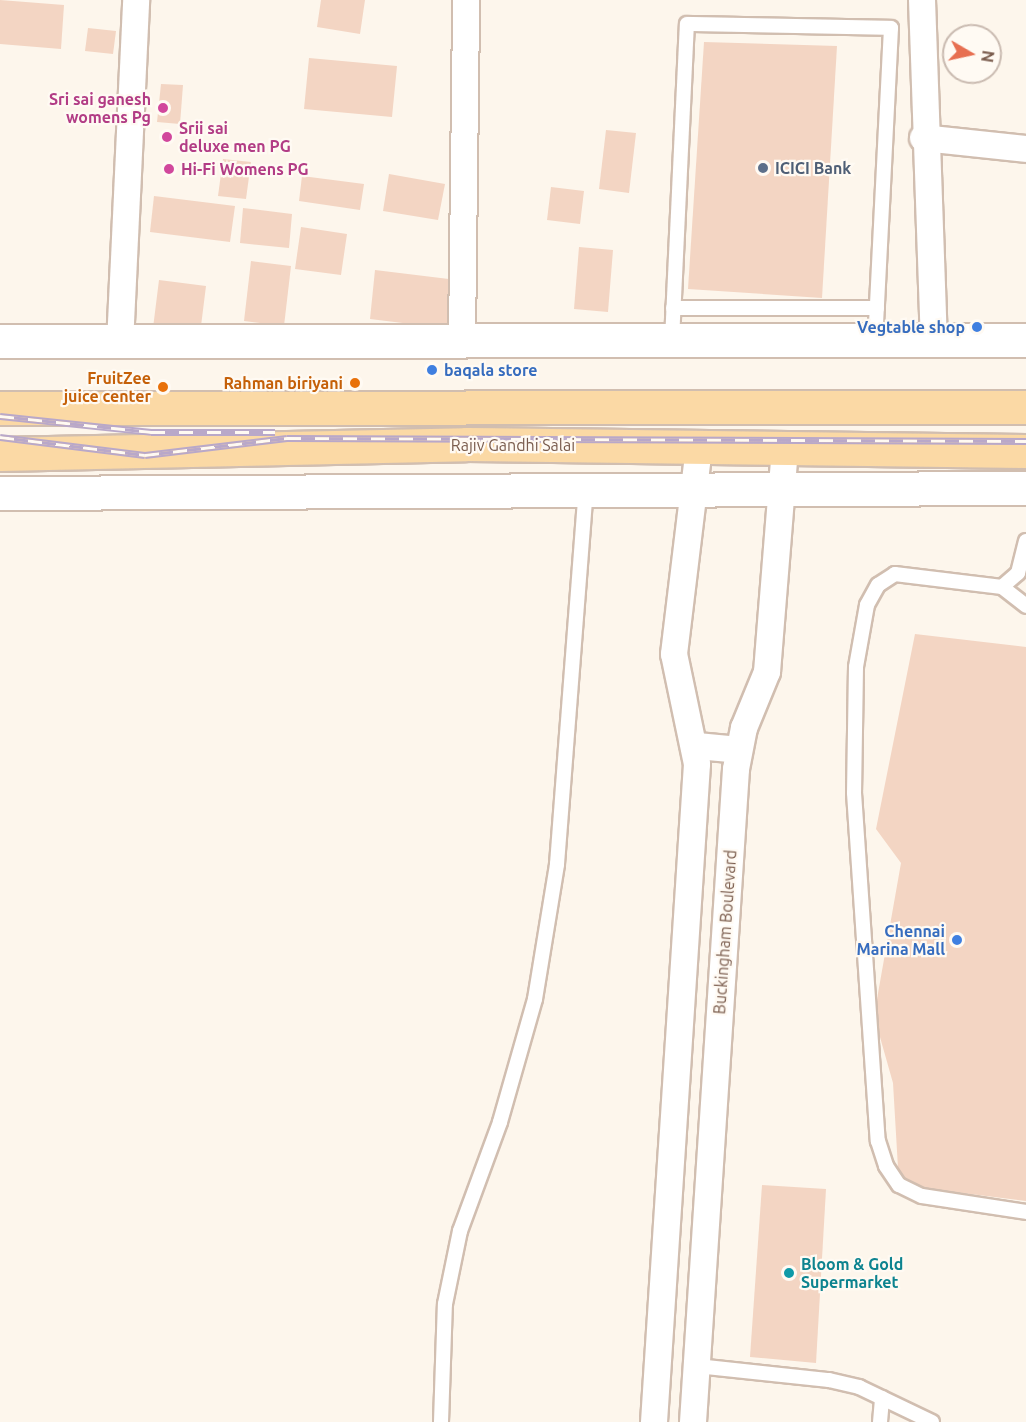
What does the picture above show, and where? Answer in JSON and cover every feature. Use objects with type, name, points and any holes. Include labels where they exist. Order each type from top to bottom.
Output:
[{"type":"main road","points":[[0,408],[1026,407]]},
{"type":"main road","name":"Rajiv Gandhi Salai","points":[[0,454],[466,444],[1026,451]]},
{"type":"street","points":[[120,344],[136,0]]},
{"type":"street","points":[[462,339],[466,0]]},
{"type":"street","points":[[922,0],[923,138],[934,339]]},
{"type":"street","points":[[923,138],[1026,149]]},
{"type":"street","points":[[0,341],[120,344],[462,339],[671,343],[1026,340]]},
{"type":"street","points":[[654,1422],[697,746],[679,691],[674,654],[699,447]]},
{"type":"street","name":"Buckingham Boulevard","points":[[693,1422],[739,750],[767,672],[785,448]]},
{"type":"street","points":[[0,493],[586,486],[782,489],[1026,488]]},
{"type":"street","points":[[697,746],[739,750]]},
{"type":"street","points":[[668,1206],[707,1208]]},
{"type":"lane","points":[[671,343],[687,24],[891,28],[875,340]]},
{"type":"lane","points":[[673,308],[877,308]]},
{"type":"lane","points":[[441,1422],[445,1304],[460,1231],[500,1122],[536,999],[557,864],[586,486]]},
{"type":"lane","points":[[1002,586],[1018,573],[1026,541]]},
{"type":"lane","points":[[1026,606],[1002,586],[895,574],[878,585],[867,604],[856,667],[854,794],[878,1141],[886,1167],[899,1185],[922,1196],[1026,1212]]},
{"type":"lane","points":[[697,1366],[829,1380],[882,1398],[932,1422]]},
{"type":"lane","points":[[880,1422],[882,1398]]},
{"type":"building","points":[[0,0],[64,5],[61,49],[0,44]]},
{"type":"building","points":[[321,0],[365,0],[360,34],[317,27]]},
{"type":"building","points":[[88,28],[116,31],[113,54],[85,51]]},
{"type":"building","name":"ICICI Bank","points":[[704,42],[837,46],[822,298],[688,289]]},
{"type":"building","points":[[309,58],[397,66],[392,117],[304,109]]},
{"type":"building","points":[[161,84],[183,85],[180,124],[157,122]]},
{"type":"building","points":[[606,130],[636,133],[629,193],[599,189]]},
{"type":"building","points":[[223,159],[251,162],[246,199],[218,196]]},
{"type":"building","points":[[389,174],[445,184],[438,220],[383,211]]},
{"type":"building","points":[[302,176],[364,184],[360,210],[299,201]]},
{"type":"building","points":[[551,187],[584,191],[580,224],[547,220]]},
{"type":"building","points":[[154,196],[235,206],[230,242],[150,232]]},
{"type":"building","points":[[243,208],[292,214],[289,248],[240,243]]},
{"type":"building","points":[[301,227],[347,234],[341,275],[295,269]]},
{"type":"building","points":[[579,247],[613,250],[608,312],[574,309]]},
{"type":"building","points":[[251,261],[291,266],[284,326],[244,321]]},
{"type":"building","points":[[375,270],[457,280],[452,329],[370,319]]},
{"type":"building","points":[[159,280],[206,286],[200,334],[153,328]]},
{"type":"building","name":"Chennai Marina Mall","points":[[915,634],[1026,647],[1026,1201],[899,1185],[893,1083],[874,1016],[901,863],[876,829]]},
{"type":"building","name":"Bloom & Gold Supermarket","points":[[762,1185],[826,1189],[816,1363],[750,1357]]},
{"type":"railway","points":[[0,416],[151,432],[275,432]]},
{"type":"railway","points":[[0,437],[145,455],[287,438],[1026,441]]},
{"type":"place","name":"Sri sai ganesh womens Pg","points":[[163,108]]},
{"type":"place","name":"Srii sai deluxe men PG","points":[[167,137]]},
{"type":"place","name":"ICICI Bank","points":[[763,168]]},
{"type":"place","name":"Hi-Fi Womens PG","points":[[169,169]]},
{"type":"place","name":"Vegtable shop","points":[[977,327]]},
{"type":"place","name":"baqala store","points":[[432,370]]},
{"type":"place","name":"Rahman biriyani","points":[[355,383]]},
{"type":"place","name":"FruitZee juice center","points":[[163,387]]},
{"type":"place","name":"Chennai Marina Mall","points":[[957,940]]},
{"type":"place","name":"Bloom & Gold Supermarket","points":[[789,1273]]}]
